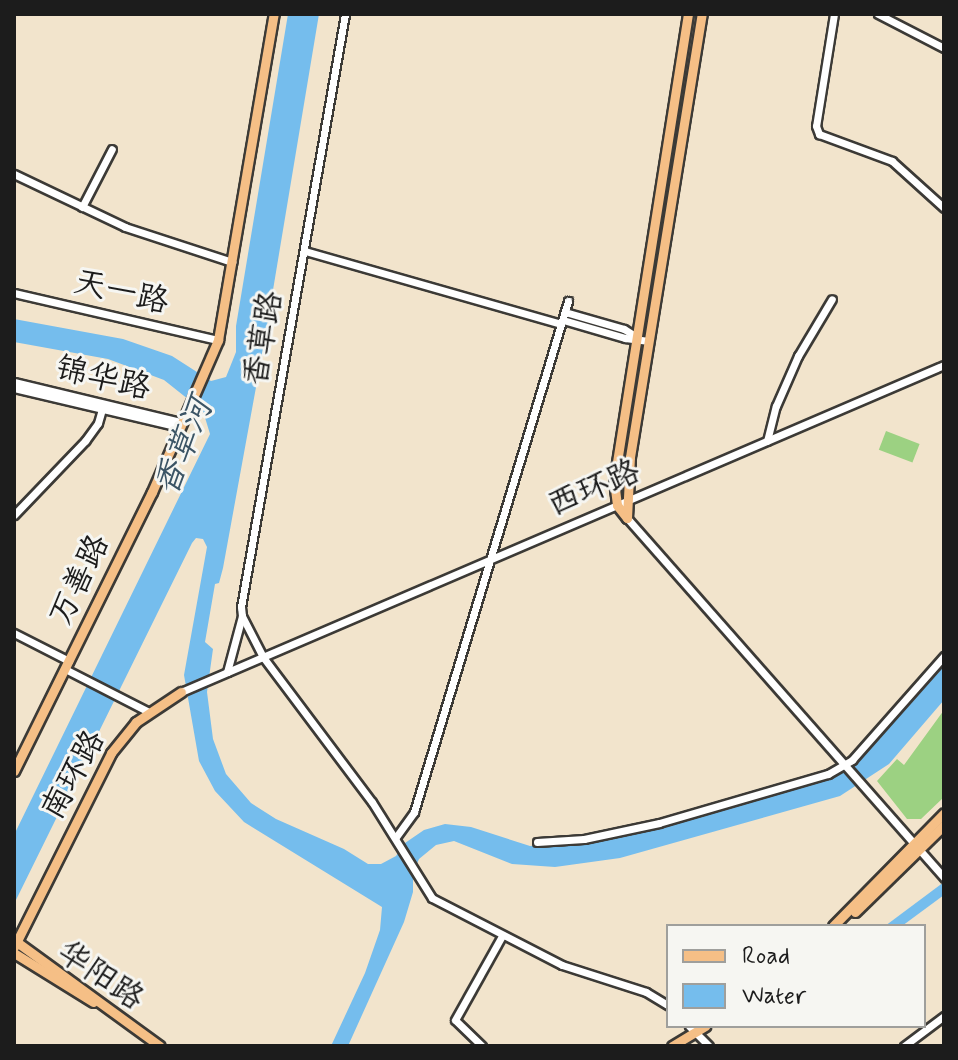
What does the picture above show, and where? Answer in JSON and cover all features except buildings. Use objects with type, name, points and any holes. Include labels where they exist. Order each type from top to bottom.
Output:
[{"type":"main road","name":"万善路","points":[[14,771],[67,665],[218,340],[274,14]]},
{"type":"main road","points":[[627,518],[614,481],[688,14]]},
{"type":"main road","points":[[622,503],[702,14]]},
{"type":"main road","name":"南环路","points":[[15,943],[111,753],[149,712],[181,692]]},
{"type":"main road","points":[[843,924],[944,813]]},
{"type":"main road","points":[[835,924],[915,846],[944,825]]},
{"type":"main road","points":[[15,943],[157,1046]]},
{"type":"main road","name":"华阳路","points":[[14,953],[29,959],[157,1046]]},
{"type":"main road","points":[[672,1046],[699,1036]]},
{"type":"main road","points":[[682,1046],[699,1036]]},
{"type":"street","name":"香草路","points":[[227,672],[242,616],[241,607],[345,14]]},
{"type":"street","points":[[834,14],[816,126],[819,134],[892,161],[944,208]]},
{"type":"street","points":[[878,14],[944,48]]},
{"type":"street","points":[[82,207],[112,149]]},
{"type":"street","points":[[14,174],[125,227],[232,262]]},
{"type":"street","points":[[305,251],[625,338],[649,341]]},
{"type":"street","name":"天一路","points":[[14,293],[218,340]]},
{"type":"street","points":[[767,441],[776,406],[798,356],[832,299]]},
{"type":"street","points":[[396,837],[414,812],[568,301]]},
{"type":"street","name":"西环路","points":[[263,657],[944,365]]},
{"type":"street","name":"锦华路","points":[[14,385],[180,425]]},
{"type":"street","points":[[14,515],[85,441],[98,423],[103,406]]},
{"type":"street","points":[[627,518],[943,878]]},
{"type":"street","points":[[242,616],[263,657],[396,837],[432,898],[562,965],[646,992],[666,1004]]},
{"type":"street","points":[[14,633],[84,679],[149,712]]},
{"type":"street","points":[[537,842],[584,839],[659,823],[804,783],[845,767],[944,656]]},
{"type":"street","points":[[181,692],[263,657]]},
{"type":"street","points":[[482,1046],[455,1020],[502,936]]},
{"type":"street","points":[[904,1046],[944,1016]]},
{"type":"green space","points":[[886,431],[920,444],[912,463],[879,450]]},
{"type":"green space","points":[[944,710],[944,797],[921,819],[907,819],[877,781],[897,759],[904,765]]},
{"type":"water","points":[[288,14],[319,14],[265,338],[223,568],[219,583],[215,584],[205,642],[213,649],[207,692],[213,739],[226,774],[251,803],[276,819],[344,849],[368,864],[381,864],[396,856],[405,843],[424,830],[445,824],[471,827],[530,846],[585,841],[652,828],[841,773],[860,760],[944,666],[944,700],[889,764],[840,796],[620,858],[555,867],[512,864],[454,841],[436,845],[419,859],[413,873],[413,892],[404,922],[348,1046],[331,1046],[365,973],[380,930],[382,907],[244,822],[215,791],[199,761],[184,675],[207,547],[203,539],[196,538],[192,543],[14,904],[14,835],[210,434],[203,411],[164,380],[108,359],[14,342],[14,319],[123,339],[172,356],[211,381],[226,377],[236,352],[236,326]]},
{"type":"water","points":[[944,882],[944,895],[905,924],[888,924]]},
{"type":"water label","name":"香草河","points":[[184,447]]}]
